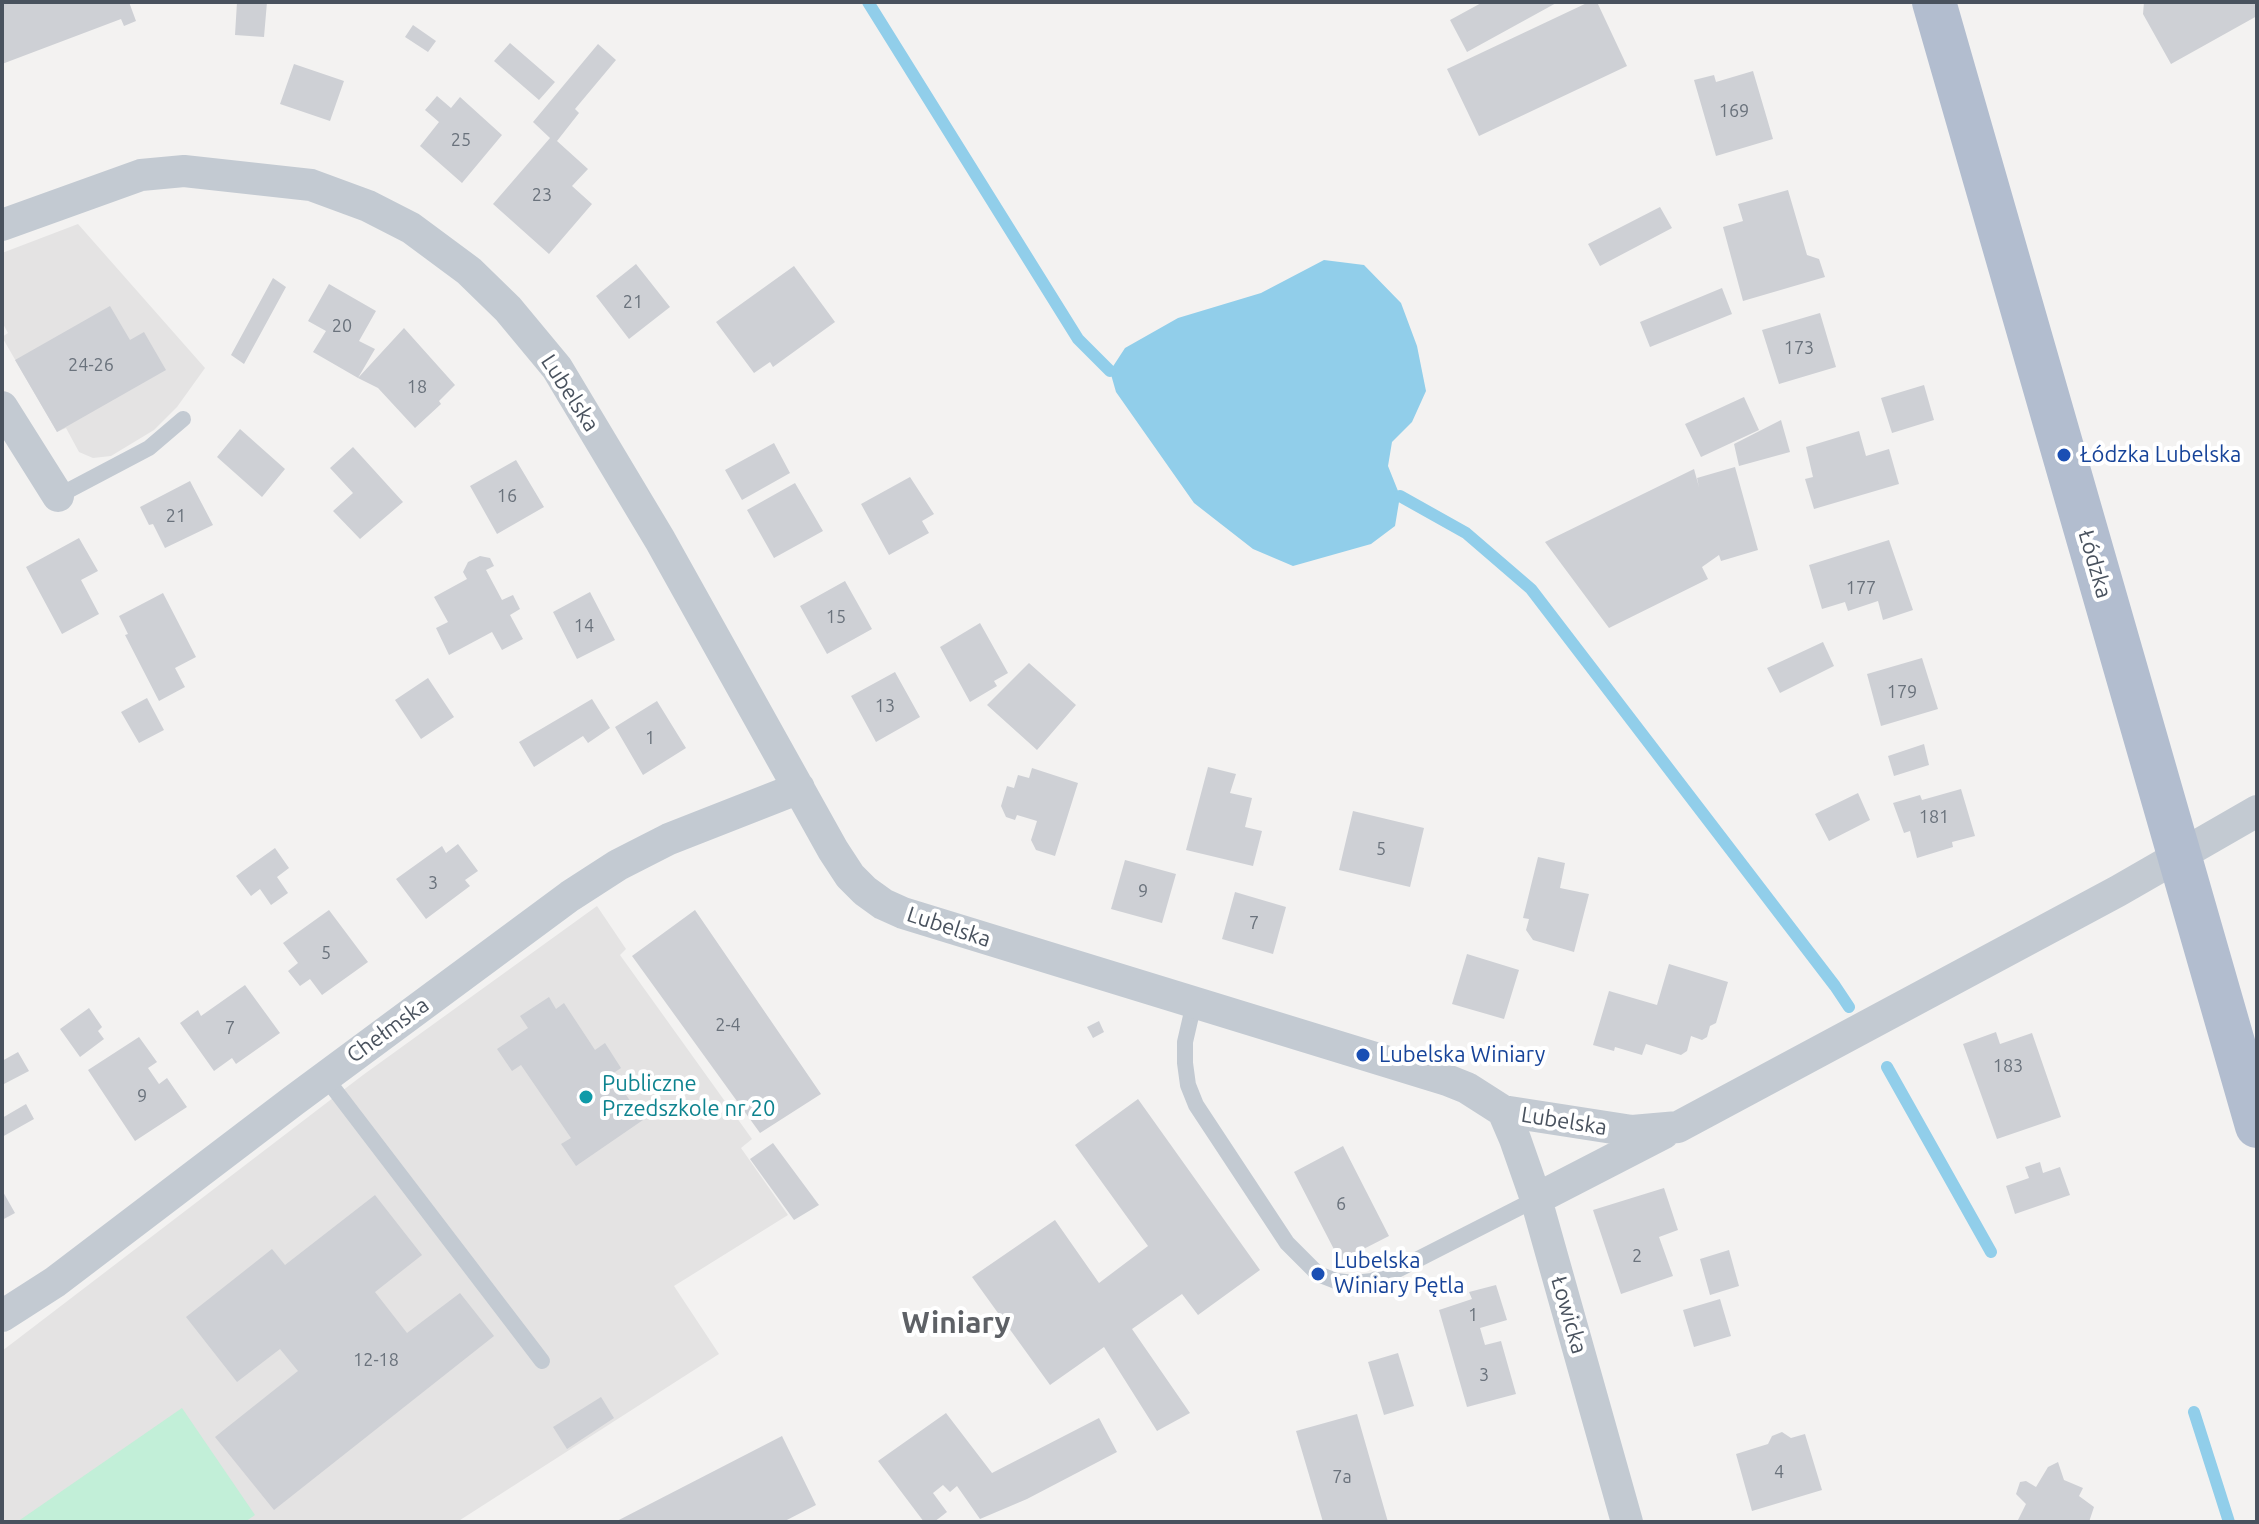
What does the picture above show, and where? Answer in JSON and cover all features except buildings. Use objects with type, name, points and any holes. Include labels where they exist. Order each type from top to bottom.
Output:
[{"type":"main road","name":"Łódzka","points":[[1934,2],[2257,1126]]},
{"type":"street","name":"Lubelska","points":[[2,225],[141,175],[184,171],[311,185],[335,191],[411,228],[439,247],[508,309],[557,368],[660,540],[850,876],[883,904],[926,921],[1447,1080],[1467,1088],[1503,1111],[1632,1131],[1678,1127],[2179,858],[2257,811]]},
{"type":"street","points":[[2,407],[58,496]]},
{"type":"street","name":"Chełmska","points":[[2,1316],[55,1282],[570,896],[618,865],[669,839],[799,788]]},
{"type":"street","name":"Łowicka","points":[[1503,1111],[1536,1199],[1627,1522]]},
{"type":"street","points":[[1536,1199],[1678,1127]]},
{"type":"lane","points":[[58,496],[149,448],[183,419]]},
{"type":"lane","points":[[1194,1003],[1185,1042],[1185,1063],[1188,1085],[1196,1105],[1287,1243],[1318,1274],[1336,1281],[1372,1281],[1536,1199]]},
{"type":"lane","points":[[325,1077],[542,1361]]},
{"type":"shaded area","points":[[78,224],[205,368],[177,407],[154,430],[111,456],[93,458],[79,452],[66,428],[57,432],[2,337],[8,333],[2,322],[2,253]]},
{"type":"shaded area","points":[[597,906],[626,949],[620,955],[752,1139],[741,1148],[788,1215],[674,1286],[719,1354],[457,1522],[2,1522],[2,1351],[363,1075]]},
{"type":"green space","points":[[182,1408],[255,1515],[245,1522],[17,1522]]},
{"type":"water","points":[[1324,260],[1364,265],[1401,303],[1417,346],[1426,391],[1412,422],[1392,442],[1388,466],[1400,496],[1395,526],[1371,544],[1293,566],[1253,549],[1194,503],[1116,392],[1110,371],[1125,348],[1178,318],[1261,293]]},
{"type":"waterway","points":[[868,2],[1078,339],[1110,371]]},
{"type":"waterway","points":[[1400,496],[1466,533],[1531,589],[1849,1007]]},
{"type":"waterway","points":[[1887,1067],[1991,1252]]},
{"type":"waterway","points":[[2194,1412],[2229,1522]]},
{"type":"place","name":"Łódzka Lubelska","points":[[2064,455]]},
{"type":"place","name":"Lubelska Winiary","points":[[1363,1055]]},
{"type":"place","name":"Publiczne Przedszkole nr 20","points":[[586,1097]]},
{"type":"place","name":"Lubelska Winiary Pętla","points":[[1318,1274]]},
{"type":"district","name":"Winiary","points":[[956,1323]]}]
